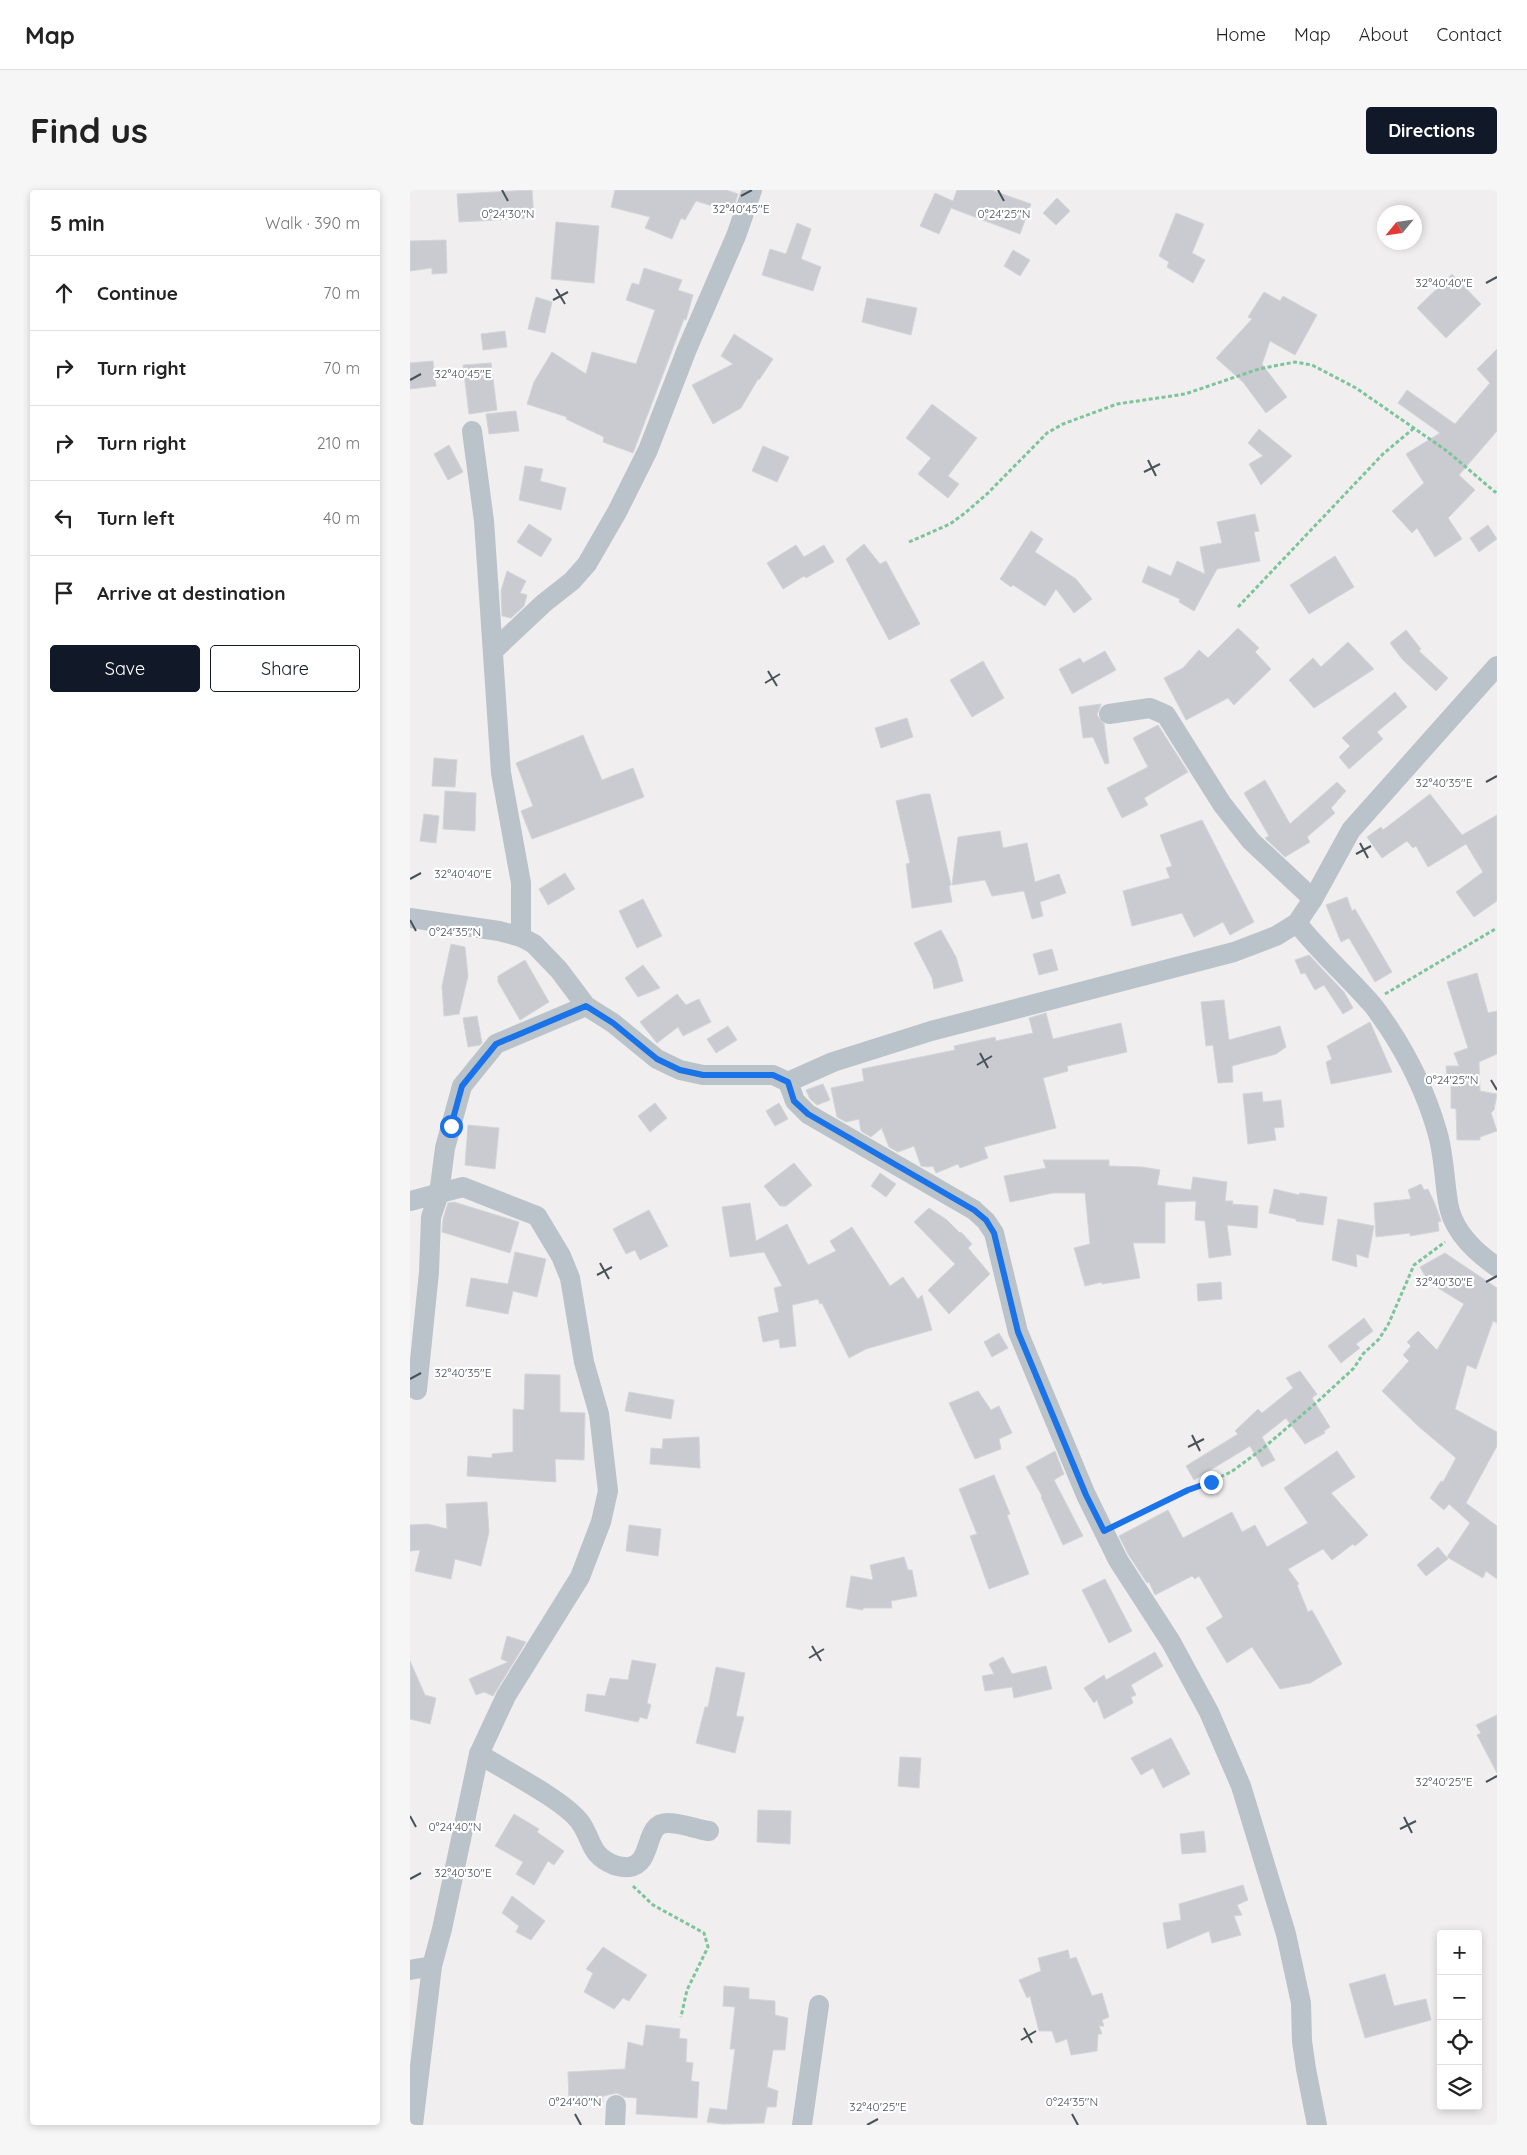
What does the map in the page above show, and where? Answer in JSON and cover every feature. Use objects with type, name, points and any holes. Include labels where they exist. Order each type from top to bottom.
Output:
[{"type":"street","points":[[493,651],[544,603],[572,581],[587,564],[617,512],[648,450],[687,349],[736,236],[752,190]]},
{"type":"street","points":[[472,431],[484,521],[501,773],[521,883],[521,937]]},
{"type":"street","points":[[788,1082],[833,1062],[931,1031],[1234,952],[1276,936],[1297,923],[1313,899],[1351,830],[1497,666]]},
{"type":"street","points":[[1109,714],[1150,708],[1166,715],[1222,804],[1251,841],[1313,899]]},
{"type":"street","points":[[410,918],[498,931],[521,937],[534,944],[559,970],[586,1006],[613,1023],[657,1059],[680,1070],[703,1075],[773,1075],[788,1082],[794,1101],[808,1114],[974,1210],[986,1220],[996,1240],[1018,1332],[1086,1495],[1118,1560],[1171,1642],[1205,1704],[1241,1786],[1286,1934],[1301,2003],[1302,2041],[1318,2125]]},
{"type":"street","points":[[1297,923],[1371,1002],[1405,1052],[1426,1097],[1438,1133],[1445,1168],[1448,1204],[1460,1232],[1470,1246],[1497,1267]]},
{"type":"street","points":[[417,1390],[429,1272],[431,1217],[439,1194],[445,1148],[462,1086],[496,1044],[586,1006]]},
{"type":"street","points":[[410,1201],[463,1187],[538,1216],[561,1256],[570,1278],[584,1362],[599,1414],[608,1491],[601,1522],[580,1577],[506,1696],[479,1754],[442,1929],[432,1966],[413,2125]]},
{"type":"street","points":[[479,1754],[567,1808],[580,1822],[594,1852],[606,1862],[629,1868],[640,1862],[646,1852],[654,1829],[662,1824],[668,1823],[709,1831]]},
{"type":"street","points":[[410,1970],[432,1966]]},
{"type":"street","points":[[802,2125],[819,2005]]},
{"type":"street","points":[[615,2125],[616,2105]]},
{"type":"path","points":[[909,542],[950,524],[965,513],[988,493],[1047,433],[1063,424],[1118,404],[1185,394],[1280,363],[1294,362],[1312,365],[1356,388],[1448,451],[1485,485],[1495,492],[1497,488]]},
{"type":"path","points":[[1238,608],[1383,454],[1414,428]]},
{"type":"path","points":[[1371,1002],[1497,928]]},
{"type":"path","points":[[1104,1531],[1181,1493],[1220,1478],[1261,1450],[1354,1368],[1363,1354],[1379,1339],[1388,1325],[1414,1265],[1460,1232]]},
{"type":"path","points":[[606,1862],[653,1905],[704,1933],[708,1947],[687,1990],[681,2017]]},
{"type":"building","points":[[532,190],[534,218],[459,222],[457,194]]},
{"type":"building","points":[[615,190],[726,190],[738,194],[732,212],[696,201],[685,220],[681,218],[672,239],[645,228],[650,217],[611,207]]},
{"type":"building","points":[[957,190],[991,190],[1031,204],[1020,234],[951,208],[939,234],[920,226],[935,193],[953,201]]},
{"type":"building","points":[[1057,198],[1070,211],[1056,225],[1043,213]]},
{"type":"building","points":[[1176,213],[1204,224],[1192,253],[1205,260],[1193,283],[1167,267],[1169,262],[1159,256]]},
{"type":"building","points":[[556,222],[599,226],[594,283],[551,279]]},
{"type":"building","points":[[797,223],[811,229],[801,259],[821,267],[813,291],[762,275],[770,249],[786,254]]},
{"type":"building","points":[[446,240],[447,273],[432,274],[432,268],[410,271],[410,241]]},
{"type":"building","points":[[1013,250],[1030,260],[1020,276],[1004,266]]},
{"type":"building","points":[[644,268],[682,280],[678,290],[693,295],[686,320],[684,319],[633,453],[603,442],[604,437],[566,419],[567,417],[527,404],[534,382],[552,352],[586,374],[592,352],[636,364],[655,310],[626,300],[632,283],[639,285]]},
{"type":"building","points":[[1452,274],[1481,304],[1446,338],[1417,308]]},
{"type":"building","points":[[1264,292],[1280,301],[1283,296],[1317,315],[1295,355],[1270,341],[1262,364],[1287,397],[1266,413],[1243,382],[1216,358],[1252,319],[1248,317]]},
{"type":"building","points":[[536,297],[552,302],[545,333],[528,329]]},
{"type":"building","points":[[867,298],[917,308],[911,335],[862,322]]},
{"type":"building","points":[[505,331],[507,347],[483,350],[481,334]]},
{"type":"building","points":[[734,334],[773,359],[758,379],[741,408],[713,424],[692,385],[733,364],[721,356]]},
{"type":"building","points":[[1497,349],[1497,431],[1459,475],[1475,490],[1448,518],[1462,539],[1435,557],[1417,528],[1412,533],[1392,511],[1424,483],[1406,454],[1440,433],[1398,403],[1407,390],[1455,424],[1490,383],[1477,369]]},
{"type":"building","points":[[433,361],[436,386],[410,389],[410,363]]},
{"type":"building","points":[[491,363],[497,410],[469,414],[463,365]]},
{"type":"building","points":[[932,404],[977,438],[948,476],[959,484],[948,498],[918,474],[931,458],[906,438]]},
{"type":"building","points":[[516,411],[519,431],[489,434],[486,414]]},
{"type":"building","points":[[1259,429],[1292,456],[1261,485],[1249,464],[1263,456],[1248,443]]},
{"type":"building","points":[[449,445],[463,472],[448,480],[434,454]]},
{"type":"building","points":[[763,446],[789,457],[777,482],[752,471]]},
{"type":"building","points":[[525,466],[543,469],[540,481],[566,488],[561,510],[519,500]]},
{"type":"building","points":[[1255,514],[1259,531],[1254,532],[1260,561],[1217,569],[1194,611],[1179,602],[1180,599],[1142,582],[1148,566],[1171,576],[1177,561],[1205,574],[1200,547],[1222,543],[1217,522]]},
{"type":"building","points":[[529,524],[552,539],[541,557],[517,542]]},
{"type":"building","points":[[1488,525],[1497,539],[1479,552],[1470,538]]},
{"type":"building","points":[[1031,531],[1043,539],[1035,552],[1076,579],[1092,599],[1074,613],[1056,589],[1045,606],[1013,585],[1011,587],[1000,579]]},
{"type":"building","points":[[864,544],[880,564],[886,561],[920,624],[889,640],[846,559]]},
{"type":"building","points":[[796,545],[804,557],[824,545],[834,562],[806,578],[804,576],[783,589],[767,563]]},
{"type":"building","points":[[1335,556],[1354,587],[1309,614],[1290,585]]},
{"type":"building","points":[[507,571],[526,581],[520,593],[527,595],[524,606],[511,618],[502,616],[501,591]]},
{"type":"building","points":[[1238,628],[1259,648],[1255,652],[1271,669],[1234,705],[1228,698],[1186,720],[1164,678],[1183,668],[1199,650],[1208,658]]},
{"type":"building","points":[[1406,630],[1421,649],[1419,651],[1448,678],[1436,691],[1402,659],[1390,643]]},
{"type":"building","points":[[1348,642],[1374,669],[1314,708],[1289,680],[1313,658],[1321,667]]},
{"type":"building","points":[[1105,651],[1116,670],[1072,694],[1059,669],[1080,658],[1083,663]]},
{"type":"building","points":[[983,661],[1004,698],[972,717],[950,680]]},
{"type":"building","points":[[1395,692],[1407,707],[1377,732],[1383,739],[1349,769],[1339,757],[1350,746],[1342,738]]},
{"type":"building","points":[[1101,704],[1097,715],[1104,724],[1109,763],[1105,764],[1093,737],[1083,738],[1079,707]]},
{"type":"building","points":[[907,718],[913,737],[881,748],[875,728]]},
{"type":"building","points":[[1158,725],[1188,772],[1144,798],[1148,805],[1122,818],[1107,788],[1148,767],[1133,738]]},
{"type":"building","points":[[583,735],[602,780],[633,768],[644,797],[532,839],[521,811],[533,806],[516,763]]},
{"type":"building","points":[[434,758],[457,760],[455,787],[432,786]]},
{"type":"building","points":[[1265,780],[1290,824],[1337,782],[1346,791],[1331,808],[1335,813],[1307,837],[1310,842],[1285,857],[1265,838],[1269,836],[1244,793]]},
{"type":"building","points":[[445,791],[476,793],[475,831],[443,829]]},
{"type":"building","points":[[930,794],[951,885],[949,886],[952,902],[912,908],[906,864],[910,863],[896,801]]},
{"type":"building","points":[[1430,794],[1462,835],[1497,815],[1497,901],[1474,917],[1456,892],[1483,872],[1466,844],[1428,867],[1416,846],[1413,848],[1407,841],[1382,858],[1367,837],[1381,827],[1383,830]]},
{"type":"building","points":[[424,814],[439,816],[436,843],[420,841]]},
{"type":"building","points":[[1202,820],[1254,922],[1230,935],[1223,922],[1194,937],[1182,913],[1132,926],[1123,891],[1170,878],[1166,868],[1172,866],[1160,835]]},
{"type":"building","points":[[1000,831],[1003,848],[1027,843],[1035,882],[1059,874],[1066,893],[1040,902],[1043,916],[1032,919],[1024,891],[992,896],[985,880],[952,885],[958,837]]},
{"type":"building","points":[[565,873],[575,889],[548,905],[539,889]]},
{"type":"building","points":[[1347,897],[1352,911],[1355,909],[1392,972],[1375,982],[1349,938],[1341,942],[1326,905]]},
{"type":"building","points":[[643,899],[662,936],[637,948],[619,911]]},
{"type":"building","points":[[941,930],[956,957],[963,981],[934,989],[932,978],[914,943]]},
{"type":"building","points":[[451,944],[465,947],[468,976],[459,1014],[444,1016],[442,986]]},
{"type":"building","points":[[1052,949],[1058,970],[1039,975],[1033,954]]},
{"type":"building","points":[[1309,955],[1344,992],[1353,1008],[1343,1014],[1324,985],[1315,990],[1305,973],[1301,974],[1295,960]]},
{"type":"building","points":[[525,960],[549,1002],[520,1020],[498,982],[498,976]]},
{"type":"building","points":[[643,965],[660,988],[638,997],[625,978]]},
{"type":"building","points":[[1477,973],[1488,1013],[1497,1011],[1497,1054],[1479,1062],[1480,1091],[1497,1094],[1494,1110],[1491,1113],[1497,1131],[1480,1137],[1480,1140],[1457,1140],[1456,1109],[1451,1108],[1451,1084],[1450,1081],[1447,1082],[1446,1066],[1459,1066],[1454,1053],[1468,1048],[1447,982]]},
{"type":"building","points":[[677,994],[686,1005],[699,999],[711,1022],[683,1036],[678,1027],[657,1043],[640,1022]]},
{"type":"building","points":[[1224,1000],[1229,1040],[1280,1026],[1286,1047],[1276,1054],[1232,1066],[1233,1082],[1218,1083],[1213,1045],[1206,1046],[1201,1002]]},
{"type":"building","points":[[1046,1013],[1053,1039],[1121,1023],[1127,1052],[1067,1066],[1068,1071],[1043,1078],[1056,1128],[984,1147],[988,1158],[960,1168],[958,1164],[936,1173],[933,1166],[921,1166],[914,1146],[898,1152],[889,1147],[882,1129],[883,1127],[871,1137],[861,1131],[859,1119],[846,1122],[837,1117],[831,1088],[864,1081],[862,1069],[955,1050],[954,1046],[995,1037],[996,1041],[1033,1033],[1029,1018]]},
{"type":"building","points":[[477,1016],[482,1043],[468,1047],[463,1018]]},
{"type":"building","points":[[1370,1022],[1392,1072],[1331,1084],[1326,1062],[1332,1059],[1327,1046]]},
{"type":"building","points":[[728,1026],[737,1040],[716,1053],[707,1039]]},
{"type":"building","points":[[823,1084],[830,1100],[817,1105],[810,1099],[806,1090]]},
{"type":"building","points":[[1262,1092],[1263,1102],[1281,1100],[1284,1127],[1274,1128],[1276,1140],[1248,1144],[1243,1094]]},
{"type":"building","points":[[655,1103],[667,1118],[650,1132],[638,1116]]},
{"type":"building","points":[[779,1103],[788,1119],[775,1126],[766,1111]]},
{"type":"building","points":[[468,1125],[499,1128],[495,1169],[465,1165]]},
{"type":"building","points":[[1043,1160],[1109,1160],[1109,1166],[1142,1167],[1160,1170],[1157,1185],[1191,1190],[1193,1177],[1227,1182],[1225,1201],[1233,1201],[1232,1204],[1258,1206],[1257,1228],[1227,1225],[1231,1255],[1209,1258],[1205,1221],[1195,1220],[1196,1201],[1165,1202],[1165,1243],[1133,1243],[1140,1278],[1102,1284],[1102,1282],[1085,1286],[1074,1248],[1090,1244],[1085,1193],[1053,1193],[1010,1202],[1004,1176],[1046,1168]]},
{"type":"building","points":[[794,1163],[812,1185],[786,1206],[780,1206],[764,1186]]},
{"type":"building","points":[[880,1173],[896,1184],[886,1197],[871,1186]]},
{"type":"building","points":[[1421,1184],[1424,1190],[1428,1189],[1435,1204],[1441,1221],[1438,1222],[1439,1231],[1410,1236],[1410,1233],[1376,1237],[1374,1203],[1411,1199],[1408,1190]]},
{"type":"building","points":[[1274,1189],[1299,1195],[1300,1193],[1327,1197],[1323,1225],[1296,1221],[1296,1219],[1269,1213]]},
{"type":"building","points":[[454,1202],[519,1222],[510,1253],[442,1232],[443,1219],[448,1203]]},
{"type":"building","points":[[750,1203],[756,1241],[787,1224],[808,1265],[836,1251],[830,1241],[852,1227],[890,1286],[903,1277],[918,1299],[922,1295],[932,1330],[866,1349],[849,1358],[822,1303],[820,1304],[818,1299],[792,1305],[796,1346],[780,1348],[779,1339],[763,1342],[758,1317],[779,1312],[774,1288],[782,1286],[764,1252],[730,1257],[722,1207]]},
{"type":"building","points":[[929,1208],[961,1232],[972,1244],[968,1248],[990,1274],[949,1314],[928,1290],[955,1264],[914,1222]]},
{"type":"building","points":[[649,1210],[668,1246],[640,1260],[635,1250],[626,1254],[613,1229]]},
{"type":"building","points":[[1338,1219],[1374,1226],[1368,1258],[1356,1254],[1357,1267],[1332,1260]]},
{"type":"building","points":[[515,1252],[546,1259],[537,1297],[513,1291],[508,1314],[466,1306],[471,1278],[508,1284]]},
{"type":"building","points":[[1445,1253],[1497,1288],[1497,1323],[1493,1321],[1476,1369],[1467,1365],[1455,1409],[1497,1432],[1497,1446],[1466,1503],[1497,1526],[1497,1579],[1486,1571],[1483,1578],[1447,1557],[1470,1523],[1449,1504],[1444,1510],[1430,1498],[1441,1481],[1443,1482],[1456,1458],[1418,1426],[1382,1391],[1409,1361],[1403,1355],[1411,1346],[1407,1342],[1418,1331],[1437,1350],[1464,1304],[1430,1283],[1431,1281],[1426,1278],[1420,1267]]},
{"type":"building","points":[[1221,1282],[1222,1299],[1198,1301],[1197,1284]]},
{"type":"building","points":[[1364,1318],[1373,1331],[1356,1344],[1360,1348],[1341,1363],[1328,1346]]},
{"type":"building","points":[[999,1333],[1008,1348],[992,1357],[984,1342]]},
{"type":"building","points":[[1300,1371],[1317,1394],[1312,1398],[1330,1427],[1324,1431],[1325,1433],[1305,1444],[1286,1418],[1262,1437],[1275,1460],[1262,1467],[1250,1446],[1194,1480],[1186,1466],[1238,1434],[1235,1431],[1258,1409],[1262,1413],[1293,1388],[1286,1378]]},
{"type":"building","points":[[525,1374],[560,1375],[560,1412],[585,1413],[584,1460],[555,1459],[556,1482],[467,1476],[468,1456],[492,1458],[492,1454],[513,1452],[513,1409],[524,1410]]},
{"type":"building","points":[[978,1391],[991,1410],[999,1406],[1012,1433],[999,1439],[1001,1449],[975,1459],[949,1403]]},
{"type":"building","points":[[629,1392],[674,1400],[671,1419],[625,1411]]},
{"type":"building","points":[[699,1437],[700,1468],[650,1464],[651,1448],[662,1449],[663,1439]]},
{"type":"building","points":[[1055,1451],[1064,1474],[1054,1480],[1083,1536],[1063,1545],[1042,1496],[1026,1467]]},
{"type":"building","points":[[1337,1451],[1355,1477],[1331,1493],[1368,1535],[1355,1546],[1353,1544],[1332,1560],[1323,1549],[1288,1569],[1299,1584],[1297,1585],[1308,1612],[1312,1610],[1342,1664],[1310,1683],[1280,1689],[1252,1647],[1227,1663],[1206,1628],[1223,1617],[1199,1576],[1195,1579],[1192,1576],[1155,1595],[1149,1582],[1147,1583],[1128,1554],[1119,1536],[1168,1510],[1183,1538],[1232,1512],[1242,1532],[1255,1525],[1267,1547],[1308,1523],[1284,1488]]},
{"type":"building","points":[[994,1475],[1010,1514],[1007,1515],[1029,1574],[989,1589],[970,1536],[977,1534],[959,1489]]},
{"type":"building","points":[[487,1502],[489,1532],[481,1566],[455,1559],[451,1579],[415,1571],[420,1550],[410,1551],[410,1525],[428,1524],[447,1529],[446,1504]]},
{"type":"building","points":[[629,1525],[661,1529],[658,1556],[626,1551]]},
{"type":"building","points":[[1438,1547],[1448,1559],[1426,1576],[1417,1565]]},
{"type":"building","points":[[904,1557],[908,1570],[912,1570],[917,1596],[891,1601],[892,1608],[863,1608],[863,1610],[846,1607],[851,1576],[873,1580],[870,1565]]},
{"type":"building","points":[[1105,1579],[1132,1631],[1109,1643],[1082,1590]]},
{"type":"building","points":[[507,1636],[526,1642],[493,1696],[484,1692],[476,1695],[469,1679],[508,1662],[501,1659]]},
{"type":"building","points":[[1155,1652],[1163,1666],[1131,1685],[1136,1695],[1131,1697],[1133,1703],[1104,1719],[1097,1700],[1094,1703],[1084,1688],[1104,1675],[1106,1680]]},
{"type":"building","points":[[1003,1657],[1012,1674],[1046,1666],[1052,1689],[1014,1698],[1012,1687],[985,1691],[982,1676],[994,1674],[989,1664]]},
{"type":"building","points":[[632,1660],[656,1664],[647,1703],[651,1705],[647,1719],[640,1717],[638,1722],[585,1711],[587,1694],[605,1696],[610,1678],[628,1680]]},
{"type":"building","points":[[410,1661],[425,1695],[436,1698],[430,1724],[410,1719]]},
{"type":"building","points":[[716,1667],[745,1673],[736,1716],[744,1717],[735,1753],[696,1743],[705,1707],[708,1707]]},
{"type":"building","points":[[1497,1715],[1497,1773],[1477,1735],[1481,1733],[1476,1725]]},
{"type":"building","points":[[1171,1738],[1190,1774],[1163,1788],[1153,1768],[1141,1775],[1131,1758]]},
{"type":"building","points":[[900,1757],[921,1758],[919,1788],[898,1786]]},
{"type":"building","points":[[758,1810],[791,1811],[790,1844],[757,1842]]},
{"type":"building","points":[[514,1814],[539,1829],[537,1832],[564,1851],[554,1865],[548,1861],[534,1885],[516,1874],[523,1862],[495,1846]]},
{"type":"building","points":[[1204,1831],[1206,1852],[1182,1854],[1180,1834]]},
{"type":"building","points":[[1243,1885],[1248,1900],[1237,1905],[1242,1915],[1234,1916],[1241,1935],[1212,1943],[1209,1931],[1167,1949],[1163,1923],[1181,1920],[1179,1904]]},
{"type":"building","points":[[512,1896],[545,1921],[531,1940],[516,1932],[519,1926],[502,1913]]},
{"type":"building","points":[[603,1947],[647,1975],[629,2001],[623,1998],[614,2009],[584,1992],[593,1973],[586,1969]]},
{"type":"building","points":[[1068,1950],[1070,1959],[1076,1957],[1092,1996],[1102,1993],[1109,2017],[1102,2020],[1104,2026],[1099,2026],[1102,2034],[1098,2034],[1097,2051],[1071,2055],[1067,2039],[1056,2043],[1052,2031],[1039,2031],[1030,1996],[1027,1998],[1019,1980],[1041,1971],[1038,1958]]},
{"type":"building","points":[[1385,1974],[1394,2006],[1426,1999],[1431,2020],[1365,2038],[1349,1984]]},
{"type":"building","points":[[724,1986],[749,1988],[749,1999],[775,2001],[775,2015],[788,2018],[785,2050],[773,2050],[767,2087],[778,2091],[776,2107],[767,2107],[764,2123],[723,2124],[707,2122],[710,2108],[727,2110],[735,2049],[730,2049],[735,2007],[723,2006]]},
{"type":"building","points":[[646,2025],[680,2029],[679,2038],[687,2039],[686,2062],[693,2063],[691,2081],[699,2082],[697,2118],[636,2114],[637,2098],[624,2097],[617,2093],[603,2096],[603,2102],[569,2103],[568,2072],[625,2069],[628,2042],[643,2046]]},
{"type":"route","points":[[451,1126],[462,1086],[496,1044],[586,1006],[613,1023],[657,1059],[680,1070],[703,1075],[773,1075],[788,1082],[794,1101],[808,1114],[974,1210],[986,1220],[994,1233],[1018,1332],[1086,1495],[1104,1531],[1188,1490],[1211,1482]]}]
